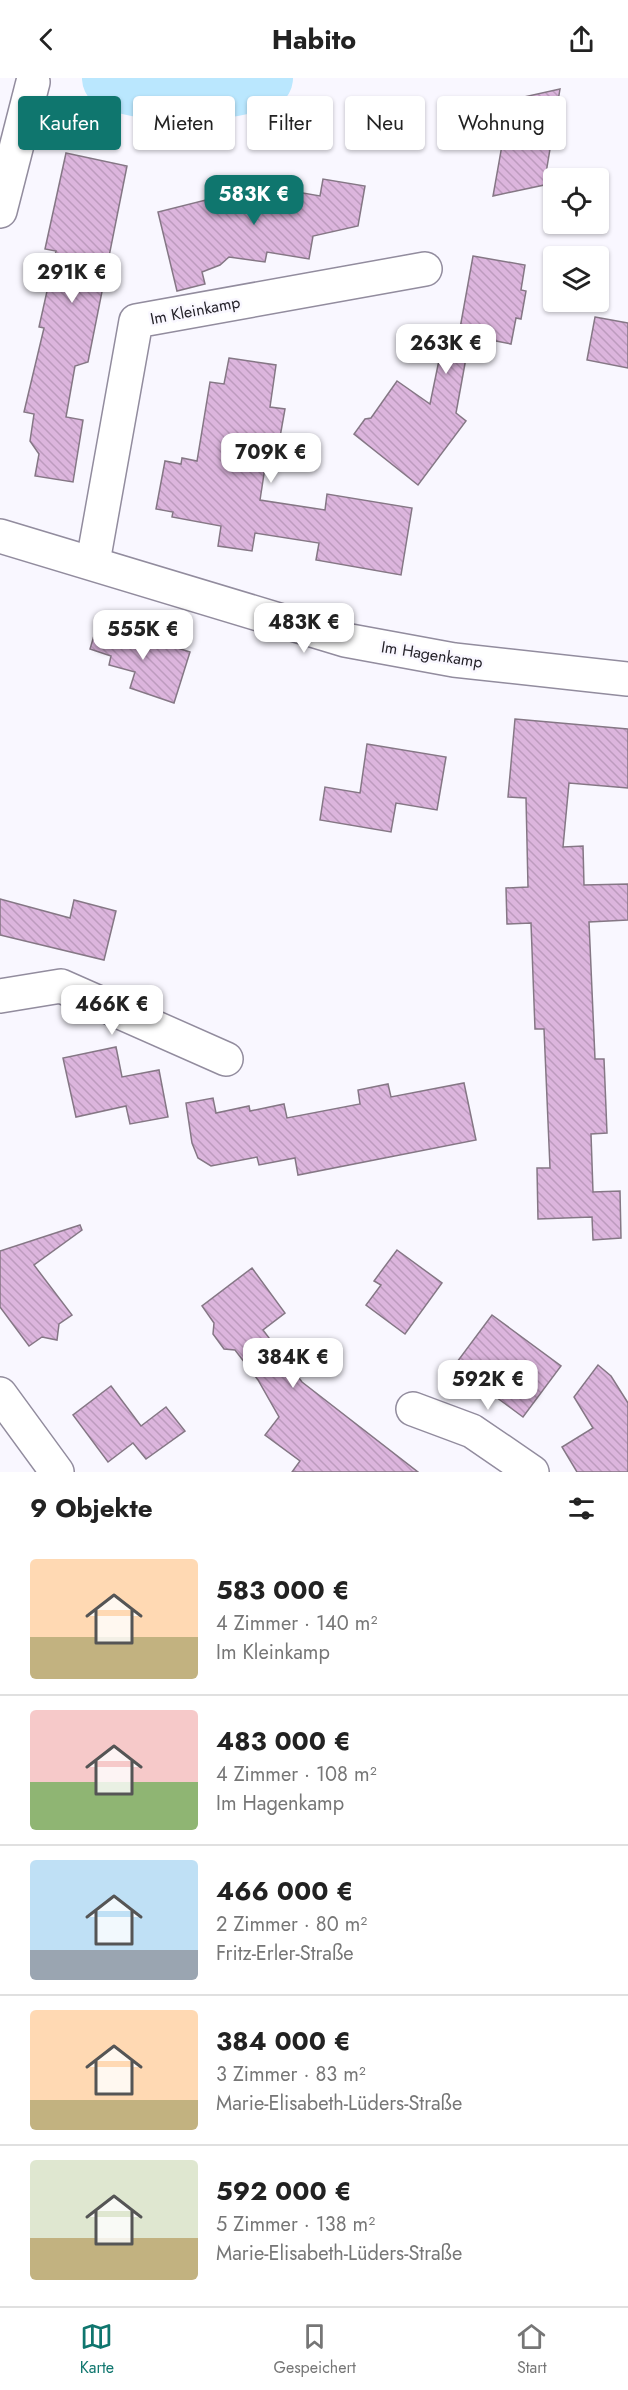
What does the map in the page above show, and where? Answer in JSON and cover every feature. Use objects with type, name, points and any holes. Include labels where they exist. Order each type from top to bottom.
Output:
[{"type":"street","points":[[0,211],[33,82]]},
{"type":"street","name":"Im Kleinkamp","points":[[93,562],[136,321],[330,284],[424,269]]},
{"type":"street","name":"Im Hagenkamp","points":[[0,536],[93,562],[345,640],[454,660],[628,679]]},
{"type":"street","points":[[0,996],[62,986],[226,1059]]},
{"type":"street","points":[[0,1394],[57,1472]]},
{"type":"street","points":[[413,1409],[472,1431],[532,1472]]},
{"type":"building","points":[[560,89],[559,96],[528,96]]},
{"type":"building","points":[[501,150],[550,150],[547,168],[543,168],[543,185],[493,196]]},
{"type":"building","points":[[66,153],[127,166],[88,362],[75,366],[66,417],[83,420],[73,482],[35,476],[39,454],[30,441],[34,414],[24,412],[44,328],[39,327],[56,251],[45,249]]},
{"type":"building","points":[[233,177],[263,183],[262,186],[320,196],[323,179],[365,186],[358,226],[313,236],[309,259],[267,252],[265,262],[229,257],[220,265],[202,272],[205,284],[177,291],[158,212],[230,194]]},
{"type":"building","points":[[473,256],[525,265],[521,290],[526,291],[521,319],[516,318],[511,344],[470,336],[456,413],[466,421],[418,485],[354,434],[365,419],[371,418],[397,381],[430,404],[445,331],[459,334]]},
{"type":"building","points":[[595,317],[628,323],[628,368],[587,360]]},
{"type":"building","points":[[229,358],[276,365],[270,407],[285,409],[280,437],[270,435],[260,500],[325,510],[327,494],[412,508],[401,575],[316,560],[319,543],[255,533],[252,551],[218,546],[221,526],[172,517],[173,512],[156,509],[165,461],[181,464],[182,458],[197,461],[210,382],[224,384]]},
{"type":"building","points":[[98,622],[190,652],[174,703],[130,688],[135,672],[109,665],[111,656],[90,649]]},
{"type":"building","points":[[515,719],[628,729],[628,788],[569,783],[563,847],[583,846],[584,885],[628,884],[628,920],[589,922],[595,1059],[604,1059],[607,1133],[591,1134],[593,1192],[620,1191],[621,1238],[593,1240],[592,1217],[538,1219],[537,1168],[550,1168],[544,1029],[535,1029],[531,923],[507,924],[506,888],[528,887],[526,798],[508,797]]},
{"type":"building","points":[[367,744],[446,757],[437,810],[396,803],[391,832],[320,820],[325,787],[360,793]]},
{"type":"building","points":[[0,899],[70,918],[74,900],[116,911],[104,960],[0,935]]},
{"type":"building","points":[[116,1047],[122,1077],[159,1070],[168,1117],[130,1124],[126,1106],[76,1117],[63,1058]]},
{"type":"building","points":[[464,1083],[476,1140],[298,1175],[295,1158],[259,1165],[257,1157],[211,1166],[198,1158],[192,1143],[186,1103],[213,1098],[216,1113],[249,1106],[250,1111],[284,1104],[287,1118],[360,1104],[358,1090],[388,1084],[391,1097]]},
{"type":"building","points":[[80,1225],[82,1230],[34,1265],[72,1315],[59,1324],[57,1340],[42,1337],[29,1346],[0,1307],[0,1251]]},
{"type":"building","points":[[397,1250],[442,1283],[405,1334],[366,1305],[381,1285],[374,1281]]},
{"type":"building","points":[[252,1268],[285,1313],[263,1330],[302,1382],[418,1472],[292,1472],[300,1461],[265,1435],[279,1417],[258,1380],[235,1350],[224,1349],[213,1334],[214,1323],[202,1306]]},
{"type":"building","points":[[492,1315],[561,1366],[523,1417],[454,1366]]},
{"type":"building","points":[[598,1365],[611,1376],[628,1403],[628,1472],[577,1472],[562,1447],[593,1428],[574,1397]]},
{"type":"building","points":[[111,1386],[141,1426],[166,1407],[185,1431],[146,1459],[133,1443],[108,1462],[73,1415]]},
{"type":"waterway","points":[[114,78],[149,87],[187,89],[225,86],[261,78]]}]
